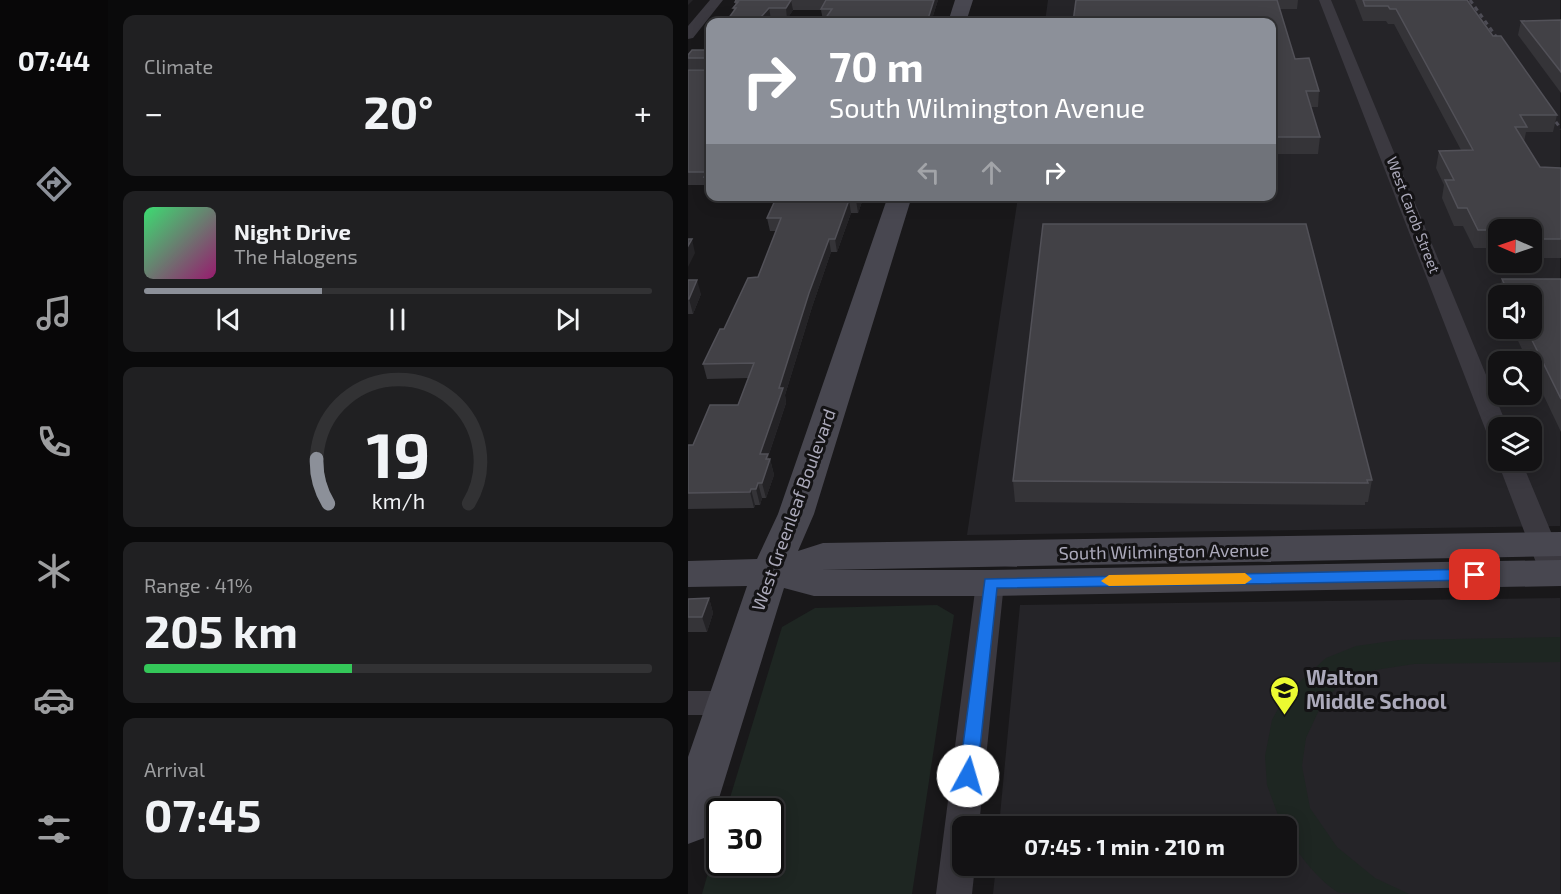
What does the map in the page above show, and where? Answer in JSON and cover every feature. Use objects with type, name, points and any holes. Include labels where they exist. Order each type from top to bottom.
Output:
[{"type":"main road","points":[[958,18],[964,0]]},
{"type":"main road","name":"West Greenleaf Boulevard","points":[[688,824],[707,703],[796,514],[898,201]]},
{"type":"main road","name":"South Wilmington Avenue","points":[[688,574],[770,572],[823,556],[1554,558]]},
{"type":"main road","name":"South Wilmington Avenue","points":[[770,572],[814,583],[990,583],[1554,558]]},
{"type":"street","points":[[688,35],[717,0]]},
{"type":"street","name":"West Carob Street","points":[[1325,0],[1492,417]]},
{"type":"street","points":[[1514,471],[1554,558]]},
{"type":"street","points":[[954,894],[990,583]]},
{"type":"shaded area","points":[[1048,0],[1560,0],[1560,526],[967,535],[1017,201],[1276,201],[1276,18],[1046,18]]},
{"type":"shaded area","name":"Walton Middle School","points":[[1560,598],[1560,894],[993,894],[995,876],[1297,876],[1297,816],[1000,816],[1020,605]]},
{"type":"shaded area","points":[[937,605],[954,615],[912,894],[702,894],[707,876],[784,876],[784,798],[730,798],[782,627],[815,608]]},
{"type":"shaded area","points":[[1560,637],[1560,662],[1414,664],[1375,670],[1337,687],[1320,708],[1306,738],[1302,766],[1310,808],[1337,847],[1375,878],[1409,894],[1340,893],[1316,874],[1297,850],[1297,816],[1278,816],[1267,785],[1265,756],[1272,720],[1286,694],[1326,658],[1356,646],[1399,640]]},
{"type":"building","points":[[736,0],[791,0],[786,8],[769,8],[760,18],[729,18],[736,8],[733,8],[738,2],[735,2]]},
{"type":"building","points":[[826,0],[934,0],[928,18],[826,18],[832,9],[821,9]]},
{"type":"building","points":[[1076,0],[1277,0],[1295,59],[1309,58],[1319,91],[1306,91],[1320,137],[1276,137],[1276,18],[1074,18]]},
{"type":"building","points":[[1363,0],[1467,0],[1493,36],[1501,36],[1557,115],[1520,115],[1527,127],[1515,127],[1540,167],[1561,168],[1561,239],[1542,239],[1542,219],[1488,219],[1488,230],[1478,230],[1467,208],[1458,208],[1445,180],[1454,180],[1439,151],[1473,150],[1396,9],[1390,9],[1388,6],[1365,6]]},
{"type":"building","points":[[1561,20],[1561,72],[1521,21]]},
{"type":"building","points":[[692,50],[706,50],[706,58],[688,58]]},
{"type":"building","points":[[688,70],[706,70],[706,172],[688,172]]},
{"type":"building","points":[[775,201],[849,201],[835,239],[829,239],[779,388],[783,388],[760,454],[768,454],[766,459],[770,459],[762,483],[758,483],[756,489],[751,489],[750,492],[688,493],[688,445],[693,445],[710,405],[738,405],[754,363],[703,364],[720,329],[724,329],[748,278],[758,277],[781,218],[767,218]]},
{"type":"building","points":[[1043,224],[1306,224],[1372,480],[1367,480],[1368,483],[1013,481]]},
{"type":"building","points":[[1502,279],[1561,279],[1561,399],[1542,360],[1542,351],[1537,351],[1531,339],[1542,339],[1542,285],[1505,285]]},
{"type":"building","points":[[688,280],[697,280],[689,299],[688,299]]},
{"type":"building","points":[[709,598],[702,617],[688,617],[688,599]]},
{"type":"railway","points":[[1470,0],[1505,49]]},
{"type":"railway","points":[[1546,108],[1561,129]]},
{"type":"slow traffic","points":[[1109,581],[1245,579]]},
{"type":"place","name":"Walton Middle School","points":[[1285,716]]},
{"type":"route","points":[[968,776],[990,583],[1475,575]]}]
